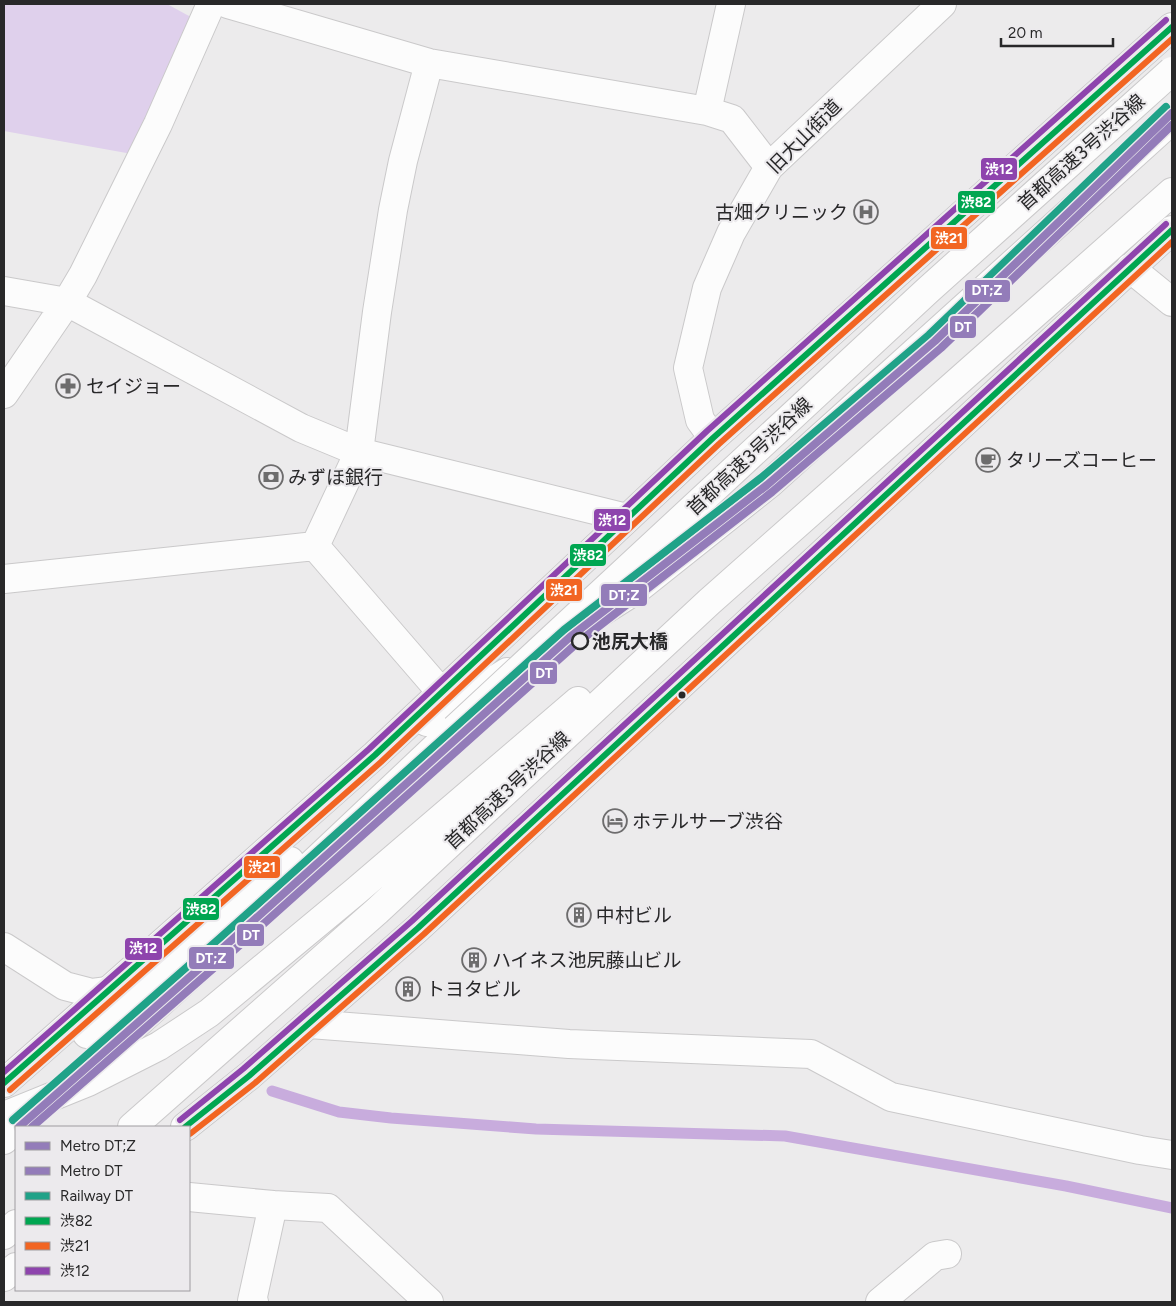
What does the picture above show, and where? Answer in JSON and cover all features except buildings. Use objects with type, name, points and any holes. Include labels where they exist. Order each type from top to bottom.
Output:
[{"type":"main road","points":[[4,394],[67,302],[83,275],[147,147],[210,4]]},
{"type":"main road","points":[[228,4],[429,63],[707,112],[732,120],[769,167]]},
{"type":"main road","points":[[707,112],[731,4]]},
{"type":"main road","name":"旧大山街道","points":[[713,438],[700,420],[688,368],[707,288],[731,233],[769,167],[942,4]]},
{"type":"main road","points":[[4,1083],[375,755],[713,438],[1172,27]]},
{"type":"main road","points":[[315,546],[359,452],[377,312],[394,210],[403,161],[429,63]]},
{"type":"main road","name":"首都高速3号渋谷線","points":[[19,1126],[93,1064],[266,907],[928,290],[1172,71]]},
{"type":"main road","points":[[375,755],[636,590],[769,484],[1172,120]]},
{"type":"main road","name":"首都高速3号渋谷線","points":[[133,1126],[377,912],[709,602],[1172,192]]},
{"type":"main road","points":[[186,1126],[310,1024],[425,921],[1172,230]]},
{"type":"main road","points":[[1130,268],[1172,302]]},
{"type":"main road","points":[[4,291],[67,302],[301,428],[359,452],[627,518]]},
{"type":"main road","points":[[4,579],[315,546]]},
{"type":"main road","points":[[315,546],[440,692]]},
{"type":"main road","points":[[4,1116],[88,1082],[159,1046],[209,1013],[356,891],[565,711],[709,602]]},
{"type":"main road","points":[[4,1101],[94,1028],[288,862],[455,729]]},
{"type":"main road","points":[[4,947],[65,986],[92,993],[108,991]]},
{"type":"main road","points":[[310,1024],[569,1044],[811,1054],[891,1097],[1140,1150],[1172,1155]]},
{"type":"main road","name":"首都高速3号渋谷線","points":[[4,1140],[15,1130]]},
{"type":"main road","points":[[190,1197],[328,1208],[429,1302]]},
{"type":"main road","points":[[254,1302],[252,1301],[273,1204]]},
{"type":"main road","points":[[4,1235],[15,1225]]},
{"type":"main road","points":[[880,1302],[935,1256],[947,1254]]},
{"type":"main road","points":[[4,1277],[15,1268]]},
{"type":"shaded area","points":[[4,4],[167,4],[189,16],[193,26],[132,154],[4,131]]},
{"type":"waterway","points":[[272,1091],[339,1112],[391,1118],[536,1129],[785,1136],[1066,1186],[1172,1208]]},
{"type":"metro line","name":"DT;Z","points":[[20,1126],[225,946],[570,637],[767,485],[935,341],[1172,113]]},
{"type":"metro line","name":"DT","points":[[33,1126],[231,953],[576,644],[772,492],[941,348],[1172,125]]},
{"type":"rail line","name":"DT","points":[[13,1120],[219,939],[564,630],[761,478],[929,335],[1166,107]]},
{"type":"transit line","name":"渋12","points":[[4,1072],[369,749],[707,431],[1166,20]]},
{"type":"transit line","name":"渋82","points":[[4,1083],[375,755],[713,438],[1172,27]]},
{"type":"transit line","name":"渋21","points":[[10,1090],[381,762],[719,444],[1172,39]]},
{"type":"transit line","name":"渋12","points":[[180,1120],[243,1069],[412,921],[1166,224]]},
{"type":"transit line","name":"渋82","points":[[186,1126],[249,1076],[418,928],[1172,230]]},
{"type":"transit line","name":"渋21","points":[[190,1134],[255,1083],[424,934],[1172,242]]},
{"type":"place","name":"古畑クリニック","points":[[866,212]]},
{"type":"place","name":"セイジョー","points":[[68,386]]},
{"type":"place","name":"タリーズコーヒー","points":[[988,460]]},
{"type":"place","name":"みずほ銀行","points":[[271,477]]},
{"type":"place","name":"池尻大橋","points":[[580,641]]},
{"type":"place","name":"ホテルサーブ渋谷","points":[[615,821]]},
{"type":"place","name":"中村ビル","points":[[579,915]]},
{"type":"place","name":"ハイネス池尻藤山ビル","points":[[474,960]]},
{"type":"place","name":"トヨタビル","points":[[408,989]]}]
